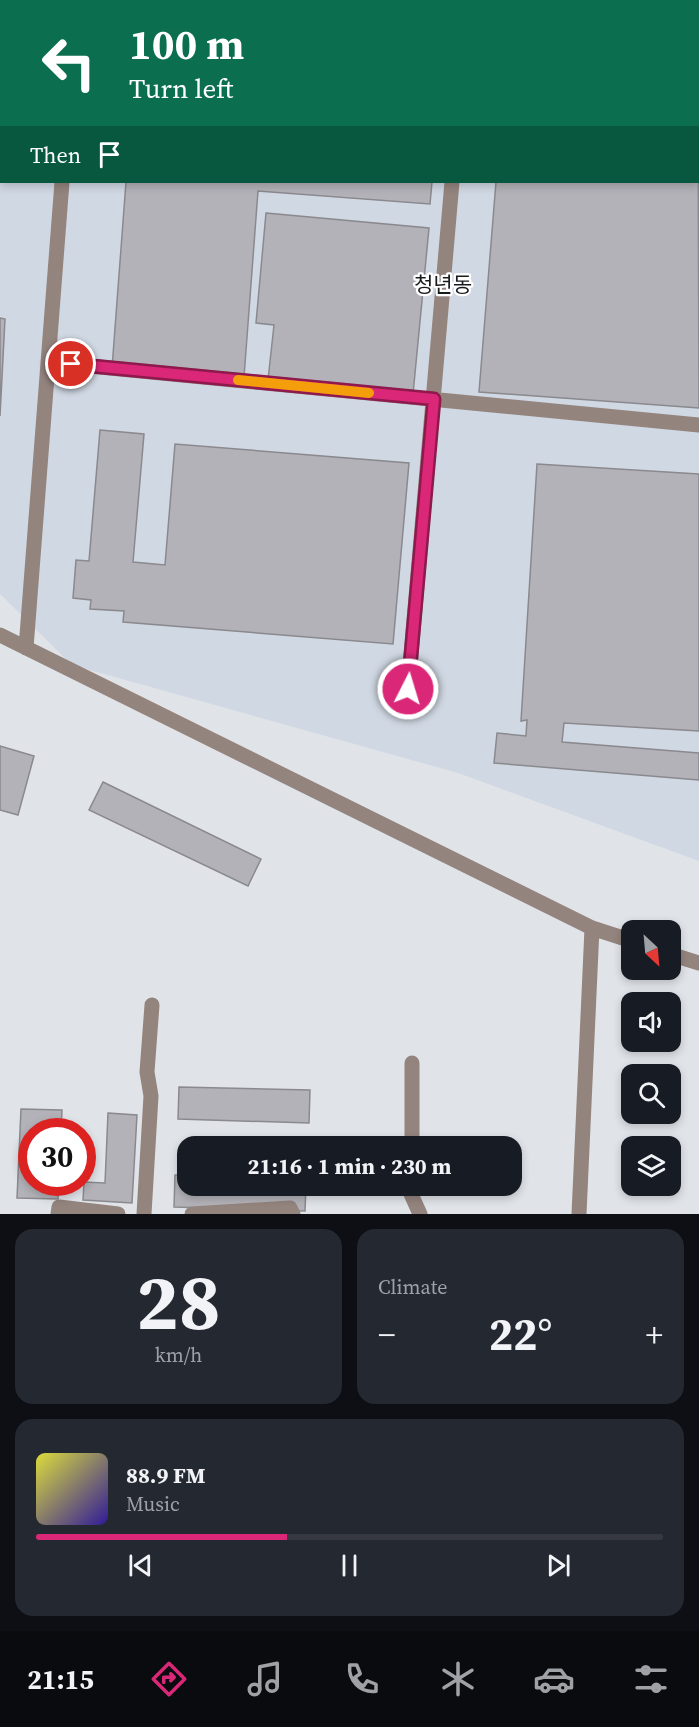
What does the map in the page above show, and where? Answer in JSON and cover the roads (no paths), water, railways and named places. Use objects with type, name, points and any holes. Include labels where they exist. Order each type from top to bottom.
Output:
[{"type":"street","points":[[26,648],[62,183]]},
{"type":"street","points":[[408,689],[452,183]]},
{"type":"street","points":[[48,362],[699,424]]},
{"type":"street","points":[[0,635],[592,928],[621,937]]},
{"type":"street","points":[[579,1214],[592,928]]},
{"type":"street","points":[[681,957],[699,963]]},
{"type":"street","points":[[144,1214],[151,1096],[147,1072],[152,1005]]},
{"type":"street","points":[[412,1063],[412,1136]]},
{"type":"street","points":[[412,1196],[420,1214]]},
{"type":"street","points":[[58,1214],[59,1207],[118,1214]]},
{"type":"street","points":[[192,1214],[290,1208],[293,1214]]},
{"type":"district","name":"청년동","points":[[443,285]]}]
